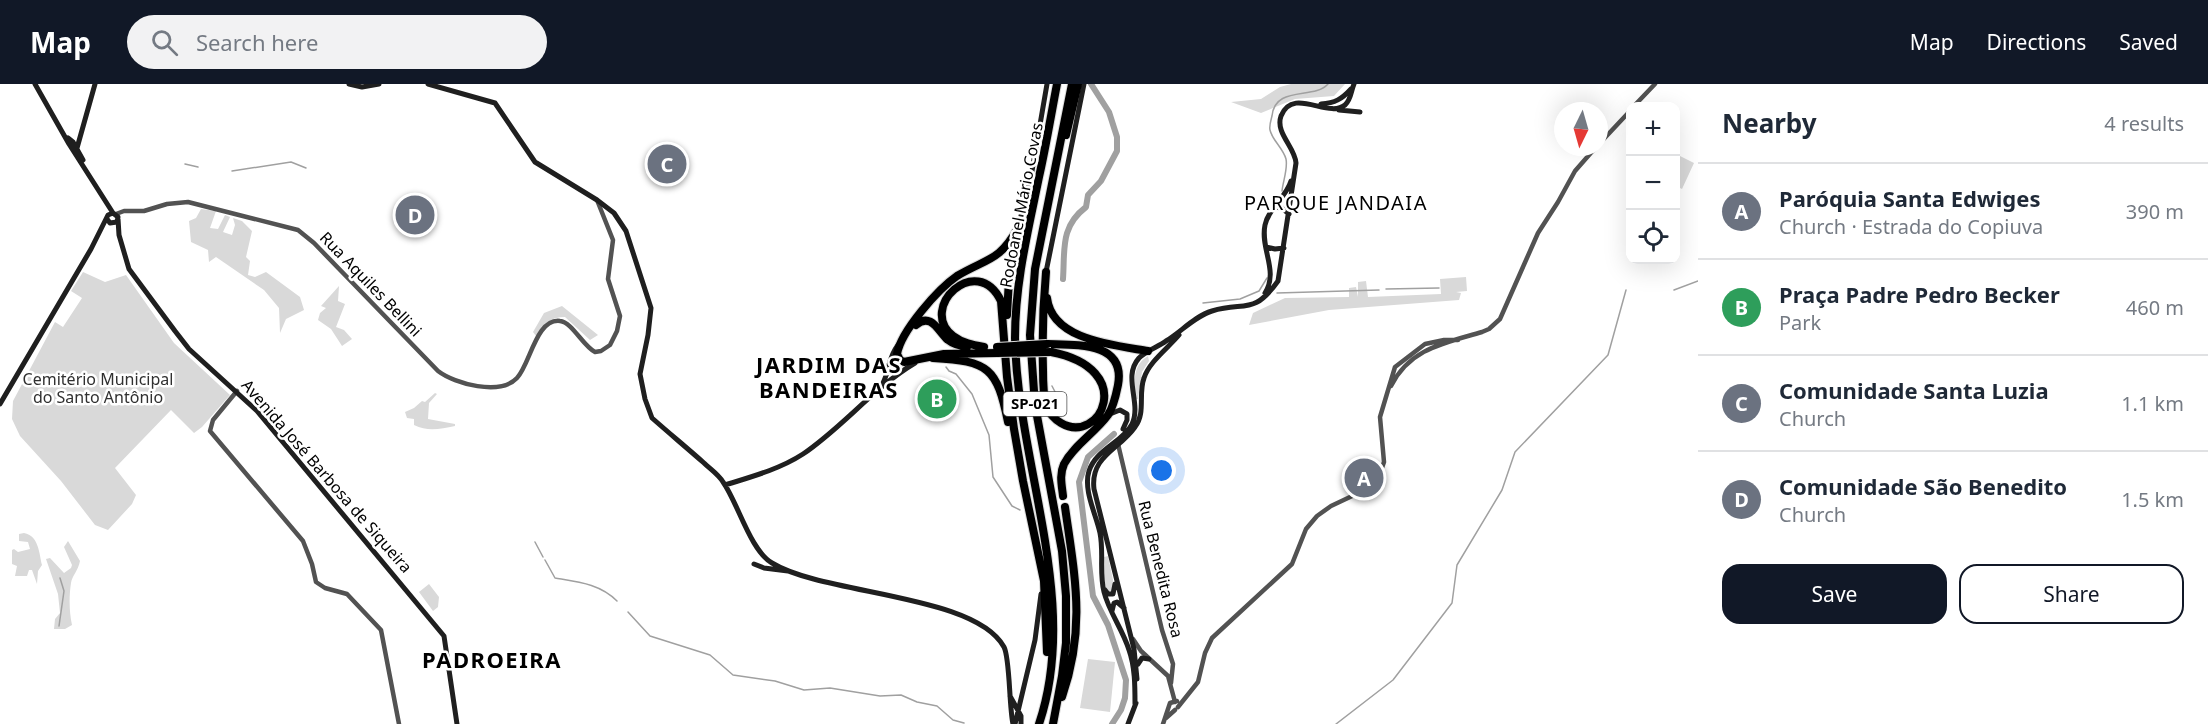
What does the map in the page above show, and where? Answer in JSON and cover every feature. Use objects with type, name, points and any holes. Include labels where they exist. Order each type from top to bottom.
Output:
[{"type":"highway","name":"Rodoanel Mário Covas","points":[[1038,724],[1047,684],[1053,638],[1052,597],[1047,554],[1020,404],[1015,338],[1020,274],[1057,84]]},
{"type":"highway","name":"Rodoanel Mário Covas","points":[[1053,724],[1066,643],[1066,596],[1062,551],[1035,405],[1029,335],[1035,269],[1072,84]]},
{"type":"highway","points":[[1060,147],[1069,126],[1078,84]]},
{"type":"highway","points":[[1018,228],[1010,242],[999,254],[948,284],[928,304],[906,334],[897,351],[898,357],[904,362],[997,350],[1049,348],[1065,344],[1131,348]]},
{"type":"highway","points":[[1006,341],[1009,279],[1018,228]]},
{"type":"highway","points":[[1046,272],[1041,325],[1046,405],[1051,415],[1065,425],[1076,427],[1086,425],[1099,415],[1105,401],[1100,379],[1093,371],[1069,356],[1049,348]]},
{"type":"highway","points":[[1046,272],[1048,306],[1059,324],[1072,333],[1148,351]]},
{"type":"highway","points":[[997,350],[962,341],[945,327],[943,318],[945,300],[950,292],[961,284],[973,281],[983,282],[997,291],[1003,310],[1007,377],[1023,480],[1044,581],[1047,617],[1047,684]]},
{"type":"highway","points":[[906,334],[919,322],[930,321],[950,341],[958,345],[984,347]]},
{"type":"highway","points":[[1063,496],[1061,479],[1064,465],[1107,417],[1113,406],[1118,383],[1118,366],[1115,358],[1102,350],[1065,344]]},
{"type":"highway","points":[[915,363],[929,357],[975,363],[988,370],[996,380],[1005,406],[1023,480]]},
{"type":"highway","points":[[1053,724],[1066,687],[1075,648],[1078,616],[1065,507]]},
{"type":"main road","points":[[35,84],[73,141],[86,169]]},
{"type":"main road","points":[[0,404],[99,233],[112,218],[105,200],[86,169],[73,141],[95,84]]},
{"type":"main road","points":[[349,84],[362,87],[379,84]]},
{"type":"main road","points":[[428,84],[495,103],[535,162],[615,213],[626,231],[651,308],[640,374],[649,412],[652,418],[714,472],[725,485],[760,552],[772,563],[790,571],[936,607],[984,628],[1004,647],[1007,657],[1011,717],[1014,724]]},
{"type":"main road","points":[[1018,228],[1032,171],[1047,84]]},
{"type":"main road","points":[[1046,272],[1084,84]]},
{"type":"main road","points":[[1138,675],[1125,609],[1093,480],[1098,464],[1132,424],[1134,414],[1132,372],[1136,362],[1148,351],[1213,311],[1241,308],[1258,302],[1278,281],[1296,163],[1280,127],[1281,116],[1293,104],[1335,102],[1342,99],[1353,86]]},
{"type":"main road","points":[[1334,109],[1347,103],[1353,86]]},
{"type":"main road","points":[[1313,104],[1360,112]]},
{"type":"main road","points":[[1258,302],[1267,291],[1272,277],[1266,247],[1265,226],[1274,207],[1287,193],[1296,163]]},
{"type":"main road","points":[[1274,207],[1282,208],[1289,214]]},
{"type":"main road","name":"Avenida José Barbosa de Siqueira","points":[[112,218],[129,269],[189,349],[257,411],[444,636],[457,724]]},
{"type":"main road","points":[[1266,247],[1284,248]]},
{"type":"main road","points":[[1147,370],[1186,327]]},
{"type":"main road","points":[[880,389],[886,376],[889,358],[906,334]]},
{"type":"main road","points":[[1135,704],[1135,683],[1130,651],[1102,583],[1101,542],[1089,494],[1088,476],[1096,458],[1137,425],[1141,415],[1142,383],[1152,356],[1148,351]]},
{"type":"main road","points":[[725,485],[771,469],[805,452],[880,389],[915,363]]},
{"type":"main road","points":[[1107,417],[1120,410],[1127,414],[1126,426],[1118,441]]},
{"type":"main road","points":[[754,564],[773,570],[790,571]]},
{"type":"main road","points":[[1014,724],[1033,650],[1041,598],[1040,566]]},
{"type":"main road","points":[[1102,583],[1108,594],[1113,594],[1116,590],[1115,575]]},
{"type":"main road","points":[[1125,609],[1117,602],[1114,603],[1113,611],[1134,649]]},
{"type":"main road","points":[[1130,722],[1135,704],[1140,659],[1144,657],[1149,659]]},
{"type":"main road","points":[[1008,692],[1022,719],[1021,724]]},
{"type":"main road","points":[[1011,717],[1013,712],[1018,712]]},
{"type":"street","points":[[1638,102],[1655,84]]},
{"type":"street","points":[[1608,135],[1626,115]]},
{"type":"street","points":[[1398,368],[1429,347],[1458,340],[1490,328],[1500,319],[1538,232],[1588,156]]},
{"type":"street","name":"Rua Aquiles Bellini","points":[[112,218],[124,211],[148,210],[183,202],[298,230],[314,243],[438,371],[468,386],[503,385],[516,380],[543,329],[554,322],[564,322],[591,350],[596,352],[607,348],[615,338],[620,316],[608,279],[613,240],[597,200]]},
{"type":"street","points":[[1163,724],[1174,705],[1185,698],[1198,682],[1205,652],[1212,638],[1292,564],[1306,529],[1317,516],[1331,506],[1367,489],[1378,479],[1384,462],[1380,417],[1386,396],[1398,368],[1425,344],[1429,347]]},
{"type":"street","points":[[237,391],[213,420],[210,431],[303,541],[316,582],[325,588],[347,594],[381,630],[399,724]]},
{"type":"street","name":"Rua Benedita Rosa","points":[[1118,441],[1174,669],[1172,683],[1174,705]]},
{"type":"street","points":[[1110,452],[1120,456]]},
{"type":"street","points":[[1130,634],[1141,651],[1166,673],[1172,683]]},
{"type":"street","points":[[1134,649],[1149,659]]},
{"type":"street","name":"Rua Benedita Rosa","points":[[1166,673],[1170,669],[1169,652]]},
{"type":"green space","points":[[1291,84],[1345,84],[1334,96],[1295,99],[1261,113],[1231,102],[1261,99],[1280,87]]},
{"type":"green space","points":[[1680,156],[1694,163],[1682,189],[1680,188]]},
{"type":"green space","points":[[201,209],[216,211],[210,228],[218,229],[225,215],[230,217],[223,232],[232,235],[235,225],[233,218],[242,221],[252,231],[246,257],[250,261],[248,275],[255,277],[266,272],[300,297],[304,310],[286,319],[280,333],[279,308],[264,290],[216,257],[209,262],[208,250],[191,242],[189,221],[196,218]]},
{"type":"green space","name":"Cemitério Municipal do Santo Antônio","points":[[83,272],[105,282],[126,275],[174,343],[230,395],[194,433],[171,410],[115,468],[136,495],[132,504],[108,530],[95,525],[61,481],[20,436],[12,419],[13,401],[55,322],[63,327],[82,298],[71,291]]},
{"type":"green space","points":[[1466,277],[1467,291],[1456,292],[1461,293],[1459,300],[1329,310],[1249,325],[1253,313],[1285,298],[1349,297],[1349,288],[1356,287],[1358,297],[1358,282],[1366,281],[1368,297],[1441,294],[1440,279]]},
{"type":"green space","points":[[339,286],[338,301],[345,304],[336,327],[344,330],[352,339],[342,346],[331,329],[318,320],[320,313],[326,308],[321,306]]},
{"type":"green space","points":[[562,306],[598,335],[590,340],[565,317],[555,318],[548,322],[536,336],[533,332],[544,313]]},
{"type":"green space","points":[[1148,356],[1149,361],[1142,372],[1138,399],[1136,399],[1137,369]]},
{"type":"green space","points":[[939,382],[943,383],[948,403],[930,414],[926,402]]},
{"type":"green space","points":[[435,393],[437,394],[429,403],[428,419],[455,424],[455,426],[424,429],[414,425],[414,419],[407,418],[405,412],[422,401],[425,402]]},
{"type":"green space","points":[[24,533],[33,538],[39,550],[42,565],[38,571],[37,584],[32,570],[29,570],[27,576],[15,576],[17,566],[12,564],[12,550],[18,552],[30,549],[28,542],[19,541],[19,534]]},
{"type":"green space","points":[[68,541],[80,561],[70,588],[72,625],[65,629],[54,629],[55,619],[60,613],[58,594],[46,559],[50,558],[64,573],[71,568],[72,565],[64,547]]},
{"type":"green space","points":[[1108,556],[1113,580],[1111,593],[1107,591],[1104,581],[1104,557]]},
{"type":"green space","points":[[429,584],[439,597],[438,607],[433,611],[419,592]]},
{"type":"green space","points":[[1088,659],[1115,662],[1110,712],[1080,708]]},
{"type":"waterway","points":[[1063,279],[1064,248],[1068,231],[1072,222],[1086,207],[1088,195],[1101,181],[1117,151],[1117,137],[1109,112],[1091,84]]},
{"type":"waterway","points":[[1282,191],[1286,159],[1270,130],[1275,106],[1287,96],[1322,89],[1328,84]]},
{"type":"waterway","points":[[232,171],[291,162],[306,168]]},
{"type":"waterway","points":[[185,164],[198,167]]},
{"type":"waterway","points":[[1203,303],[1240,299],[1259,291],[1267,278]]},
{"type":"waterway","points":[[1674,290],[1698,281]]},
{"type":"waterway","points":[[1386,289],[1439,288]]},
{"type":"waterway","points":[[1277,293],[1379,290]]},
{"type":"waterway","points":[[1336,724],[1393,680],[1452,603],[1457,565],[1502,490],[1515,452],[1608,355],[1626,290]]},
{"type":"waterway","points":[[946,367],[956,374],[972,394],[989,435],[993,477],[1012,506],[1020,510]]},
{"type":"waterway","points":[[1052,386],[1065,411]]},
{"type":"waterway","points":[[1112,724],[1125,698],[1126,680],[1108,625],[1093,596],[1079,482],[1088,457],[1114,434]]},
{"type":"waterway","points":[[535,542],[543,557]]},
{"type":"waterway","points":[[545,560],[555,578],[596,587],[617,601]]},
{"type":"waterway","points":[[59,626],[64,591],[60,578]]},
{"type":"waterway","points":[[628,612],[650,636],[710,655],[733,675],[775,681],[804,690],[830,688],[880,696],[901,695],[917,702],[937,706],[953,720],[964,723]]},
{"type":"place","name":"Comunidade Santa Luzia","points":[[667,164]]},
{"type":"place","name":"Comunidade São Benedito","points":[[415,215]]},
{"type":"place","name":"Praça Padre Pedro Becker","points":[[937,399]]},
{"type":"place","name":"Paróquia Santa Edwiges","points":[[1364,478]]},
{"type":"district","name":"PARQUE JANDAIA","points":[[1336,203]]},
{"type":"district","name":"JARDIM DAS BANDEIRAS","points":[[829,378]]},
{"type":"district","name":"PADROEIRA","points":[[492,660]]}]
